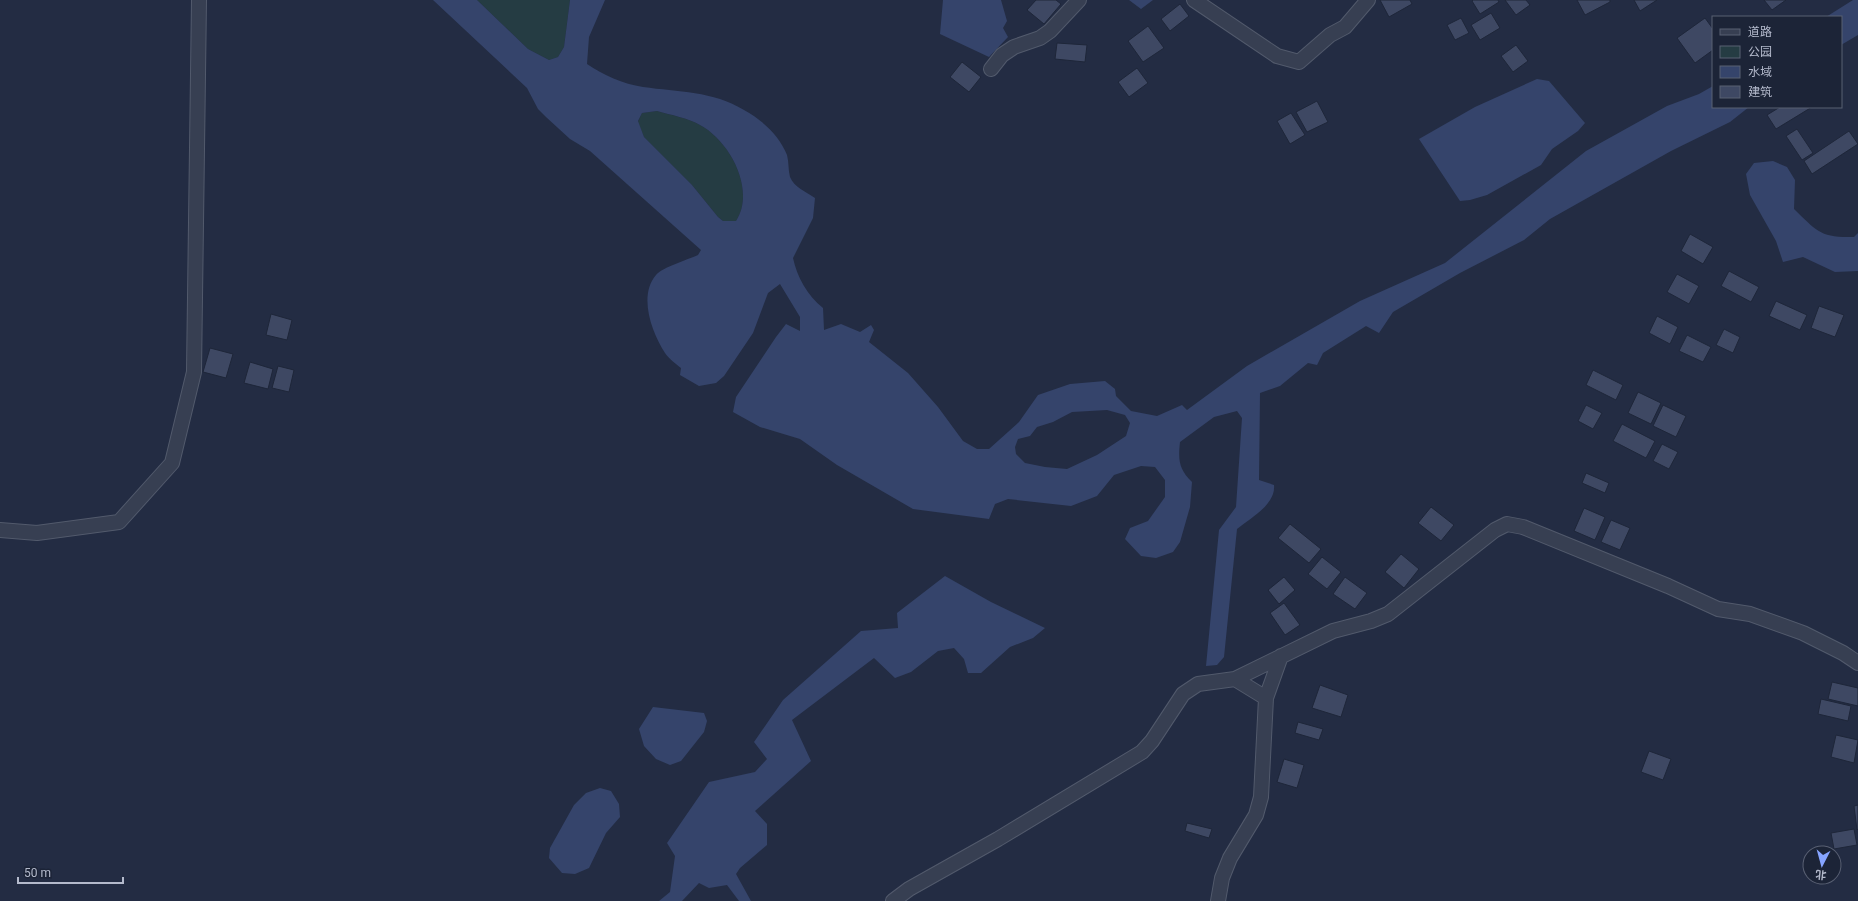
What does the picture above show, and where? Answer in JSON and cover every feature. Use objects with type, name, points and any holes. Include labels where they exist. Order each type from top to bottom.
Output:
[{"type":"street","points":[[0,530],[37,534],[119,522],[172,463],[194,372],[199,0]]},
{"type":"street","points":[[991,69],[1002,55],[1014,47],[1040,38],[1050,31],[1079,0]]},
{"type":"street","points":[[1194,0],[1277,56],[1298,62],[1330,35],[1345,27],[1368,0]]},
{"type":"street","points":[[893,901],[909,889],[998,839],[1142,752],[1152,741],[1183,694],[1198,684],[1235,679],[1333,631],[1371,621],[1388,614],[1495,530],[1507,524],[1530,530],[1668,586],[1718,609],[1750,614],[1803,633],[1858,663]]},
{"type":"street","points":[[1218,901],[1222,878],[1230,858],[1256,816],[1261,797],[1266,698],[1281,656]]},
{"type":"street","points":[[1235,679],[1266,698]]},
{"type":"green space","points":[[477,0],[570,0],[564,47],[558,57],[549,60],[528,49]]},
{"type":"green space","points":[[657,111],[700,125],[711,132],[730,154],[737,167],[743,195],[741,209],[736,221],[723,221],[718,217],[692,185],[644,137],[638,122],[642,113]]},
{"type":"water","points":[[433,0],[477,0],[528,49],[549,60],[558,57],[564,47],[570,0],[605,0],[589,37],[587,64],[606,75],[628,84],[695,93],[720,99],[757,118],[775,135],[784,148],[788,160],[789,174],[794,184],[815,198],[813,218],[793,258],[800,279],[812,297],[823,308],[824,330],[841,324],[860,332],[871,325],[874,330],[869,342],[908,373],[938,407],[963,441],[977,449],[989,449],[1019,422],[1038,395],[1070,384],[1105,381],[1115,389],[1116,396],[1131,411],[1157,416],[1182,405],[1187,410],[1247,366],[1360,301],[1445,263],[1586,151],[1667,106],[1699,94],[1712,87],[1712,108],[1748,108],[1730,122],[1671,151],[1550,219],[1524,240],[1460,273],[1393,312],[1379,333],[1366,326],[1323,353],[1317,365],[1308,363],[1280,386],[1260,393],[1259,480],[1274,485],[1274,492],[1262,510],[1237,529],[1224,657],[1217,665],[1206,666],[1219,530],[1236,507],[1242,418],[1237,411],[1214,417],[1180,442],[1180,464],[1184,473],[1192,482],[1190,507],[1180,542],[1173,552],[1156,558],[1141,556],[1125,539],[1130,528],[1148,521],[1165,497],[1165,480],[1155,467],[1141,466],[1114,475],[1097,496],[1071,506],[1008,499],[995,504],[989,519],[913,509],[837,465],[800,439],[760,427],[733,412],[736,397],[786,324],[800,331],[800,317],[780,284],[768,293],[753,333],[724,376],[716,383],[699,386],[680,375],[681,368],[667,355],[660,345],[652,325],[649,314],[648,293],[651,284],[659,272],[669,266],[698,255],[701,250],[590,151],[570,139],[538,109],[527,88]],"holes":[[[657,111],[700,125],[711,132],[730,154],[737,167],[743,195],[741,209],[736,221],[723,221],[718,217],[692,185],[644,137],[638,121],[642,113]],[[1107,410],[1125,415],[1130,423],[1126,436],[1097,455],[1067,469],[1025,463],[1016,454],[1015,447],[1018,439],[1030,436],[1037,427],[1053,422],[1072,412]]]},
{"type":"water","points":[[943,0],[1001,0],[1007,21],[1003,28],[1008,37],[989,57],[940,34]]},
{"type":"water","points":[[1129,0],[1153,0],[1141,9]]},
{"type":"water","points":[[1853,0],[1858,0],[1858,35],[1842,44],[1842,16],[1828,16]]},
{"type":"water","points":[[1537,79],[1549,81],[1585,123],[1578,131],[1552,149],[1541,165],[1487,195],[1460,201],[1419,139],[1475,107]]},
{"type":"water","points":[[1773,161],[1787,167],[1795,180],[1794,209],[1808,223],[1820,232],[1834,236],[1854,237],[1858,233],[1858,271],[1835,272],[1803,257],[1783,262],[1776,241],[1750,195],[1746,174],[1754,163]]},
{"type":"water","points":[[945,576],[991,602],[1045,628],[1033,638],[1010,647],[981,673],[968,673],[964,659],[954,648],[938,651],[911,672],[895,678],[874,658],[792,720],[811,761],[755,811],[767,824],[767,845],[740,868],[736,874],[751,901],[739,901],[727,885],[709,888],[699,883],[682,901],[659,901],[670,892],[675,856],[667,843],[709,782],[755,772],[767,759],[754,742],[783,700],[861,631],[898,628],[897,613]]},
{"type":"water","points":[[653,707],[704,713],[707,721],[704,732],[681,761],[670,765],[656,759],[644,746],[639,729]]},
{"type":"water","points":[[600,788],[611,791],[619,804],[620,817],[606,833],[589,868],[575,874],[562,873],[549,858],[550,848],[574,805],[586,793]]},
{"type":"building","points":[[1036,0],[1056,0],[1061,4],[1044,24],[1027,10]]},
{"type":"building","points":[[1380,0],[1410,0],[1412,4],[1389,17]]},
{"type":"building","points":[[1498,0],[1499,2],[1480,14],[1472,1]]},
{"type":"building","points":[[1505,0],[1526,0],[1530,5],[1516,15]]},
{"type":"building","points":[[1577,0],[1610,0],[1610,2],[1585,15]]},
{"type":"building","points":[[1634,0],[1657,0],[1640,11]]},
{"type":"building","points":[[1764,0],[1786,0],[1772,10]]},
{"type":"building","points":[[1180,4],[1189,16],[1170,31],[1161,19]]},
{"type":"building","points":[[1491,13],[1500,28],[1480,40],[1471,25]]},
{"type":"building","points":[[1461,18],[1469,33],[1455,40],[1447,25]]},
{"type":"building","points":[[1705,18],[1712,28],[1712,51],[1695,63],[1677,38]]},
{"type":"building","points":[[1148,26],[1164,48],[1143,62],[1128,41]]},
{"type":"building","points":[[1057,43],[1087,45],[1085,62],[1055,59]]},
{"type":"building","points":[[1516,45],[1528,61],[1513,72],[1501,56]]},
{"type":"building","points":[[962,62],[981,77],[969,92],[950,77]]},
{"type":"building","points":[[1137,68],[1148,83],[1129,97],[1118,82]]},
{"type":"building","points":[[1317,101],[1328,122],[1307,132],[1296,112]]},
{"type":"building","points":[[1778,108],[1810,108],[1776,129],[1767,115]]},
{"type":"building","points":[[1291,113],[1305,135],[1290,144],[1277,121]]},
{"type":"building","points":[[1797,129],[1813,153],[1802,160],[1786,136]]},
{"type":"building","points":[[1849,131],[1858,144],[1812,174],[1804,161]]},
{"type":"building","points":[[1690,234],[1713,247],[1703,264],[1681,251]]},
{"type":"building","points":[[1729,271],[1759,287],[1751,302],[1721,286]]},
{"type":"building","points":[[1677,274],[1699,286],[1689,304],[1667,292]]},
{"type":"building","points":[[1776,301],[1807,315],[1800,330],[1769,316]]},
{"type":"building","points":[[1819,306],[1844,315],[1835,337],[1811,328]]},
{"type":"building","points":[[271,314],[292,320],[287,340],[266,335]]},
{"type":"building","points":[[1657,316],[1678,327],[1670,344],[1649,333]]},
{"type":"building","points":[[1724,329],[1740,337],[1733,353],[1716,345]]},
{"type":"building","points":[[1687,335],[1711,347],[1703,362],[1679,351]]},
{"type":"building","points":[[210,348],[233,354],[226,378],[203,372]]},
{"type":"building","points":[[250,362],[273,369],[268,389],[244,383]]},
{"type":"building","points":[[278,366],[294,370],[289,392],[272,388]]},
{"type":"building","points":[[1593,370],[1623,385],[1616,400],[1586,385]]},
{"type":"building","points":[[1638,392],[1661,403],[1651,424],[1628,413]]},
{"type":"building","points":[[1586,405],[1602,413],[1593,429],[1578,421]]},
{"type":"building","points":[[1663,405],[1686,416],[1676,437],[1653,426]]},
{"type":"building","points":[[1622,424],[1655,441],[1646,458],[1613,441]]},
{"type":"building","points":[[1662,444],[1678,452],[1669,469],[1653,461]]},
{"type":"building","points":[[1586,473],[1609,483],[1605,493],[1582,483]]},
{"type":"building","points":[[1431,507],[1454,525],[1441,541],[1418,523]]},
{"type":"building","points":[[1584,508],[1605,517],[1595,540],[1574,531]]},
{"type":"building","points":[[1611,520],[1630,528],[1620,550],[1601,542]]},
{"type":"building","points":[[1290,524],[1321,549],[1309,563],[1278,538]]},
{"type":"building","points":[[1401,554],[1419,569],[1404,588],[1385,572]]},
{"type":"building","points":[[1322,557],[1341,572],[1327,589],[1308,574]]},
{"type":"building","points":[[1284,577],[1295,590],[1279,604],[1268,590]]},
{"type":"building","points":[[1345,577],[1367,593],[1355,609],[1333,594]]},
{"type":"building","points":[[1284,603],[1300,625],[1285,635],[1270,613]]},
{"type":"building","points":[[1832,682],[1858,688],[1858,706],[1828,699]]},
{"type":"building","points":[[1320,685],[1348,695],[1341,717],[1312,708]]},
{"type":"building","points":[[1821,699],[1851,706],[1848,721],[1818,714]]},
{"type":"building","points":[[1298,722],[1323,729],[1319,740],[1295,733]]},
{"type":"building","points":[[1836,735],[1858,740],[1854,763],[1831,757]]},
{"type":"building","points":[[1649,751],[1671,759],[1663,780],[1641,772]]},
{"type":"building","points":[[1284,759],[1304,765],[1297,788],[1277,782]]},
{"type":"building","points":[[1858,805],[1858,829],[1857,830],[1854,806]]},
{"type":"building","points":[[1187,823],[1212,829],[1209,838],[1185,831]]},
{"type":"building","points":[[1854,829],[1857,845],[1842,848],[1842,845],[1833,845],[1831,833]]}]
